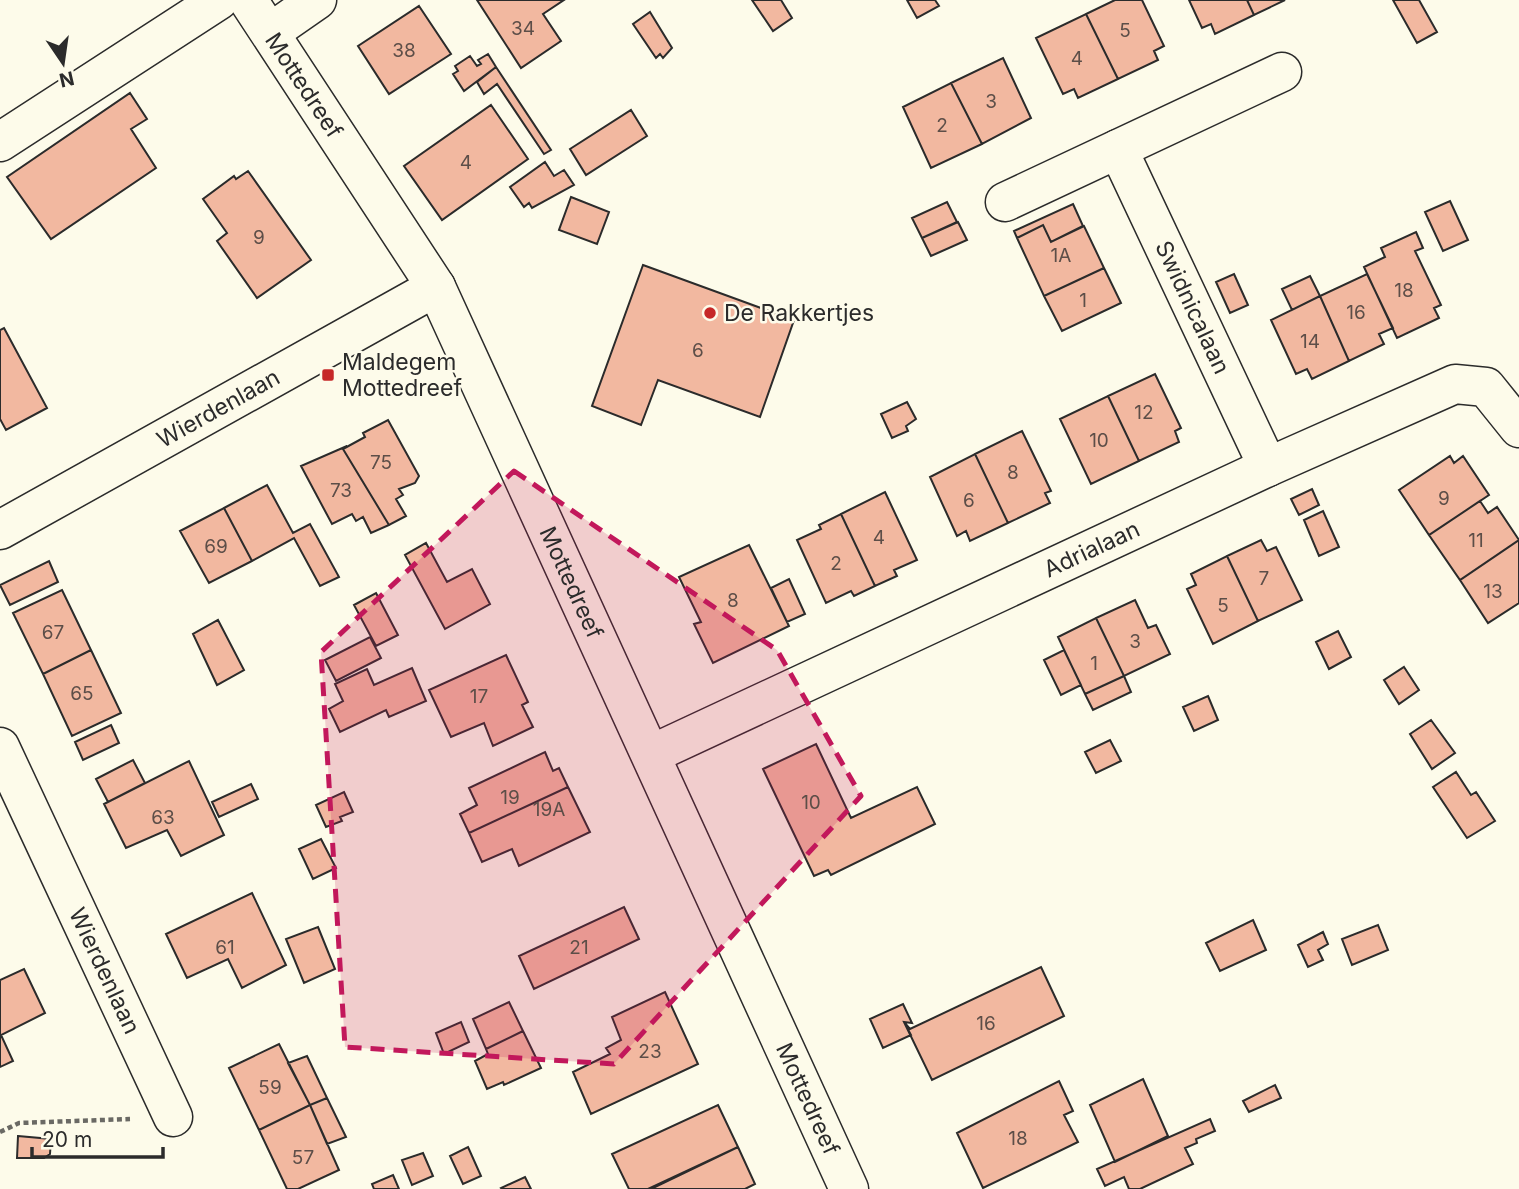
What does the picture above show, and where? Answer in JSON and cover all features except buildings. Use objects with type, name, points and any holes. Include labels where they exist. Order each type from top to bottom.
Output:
[{"type":"street","points":[[0,142],[219,0]]},
{"type":"street","name":"Mottedreef","points":[[248,0],[436,287],[849,1189]]},
{"type":"street","points":[[271,32],[317,0]]},
{"type":"street","points":[[1005,202],[1282,72]]},
{"type":"street","name":"Swidnicalaan","points":[[1118,149],[1268,467]]},
{"type":"street","name":"Wierdenlaan","points":[[0,530],[436,287]]},
{"type":"street","name":"Adrialaan","points":[[652,754],[1268,467],[1455,384],[1486,387],[1519,428]]},
{"type":"street","name":"Wierdenlaan","points":[[0,747],[173,1117]]},
{"type":"path","points":[[0,1132],[19,1122],[173,1117]]},
{"type":"highlighted area","points":[[514,471],[777,650],[861,796],[614,1064],[345,1047],[321,652]]},
{"type":"place","name":"De Rakkertjes","points":[[710,313]]},
{"type":"place","name":"Maldegem Mottedreef","points":[[328,375]]}]
